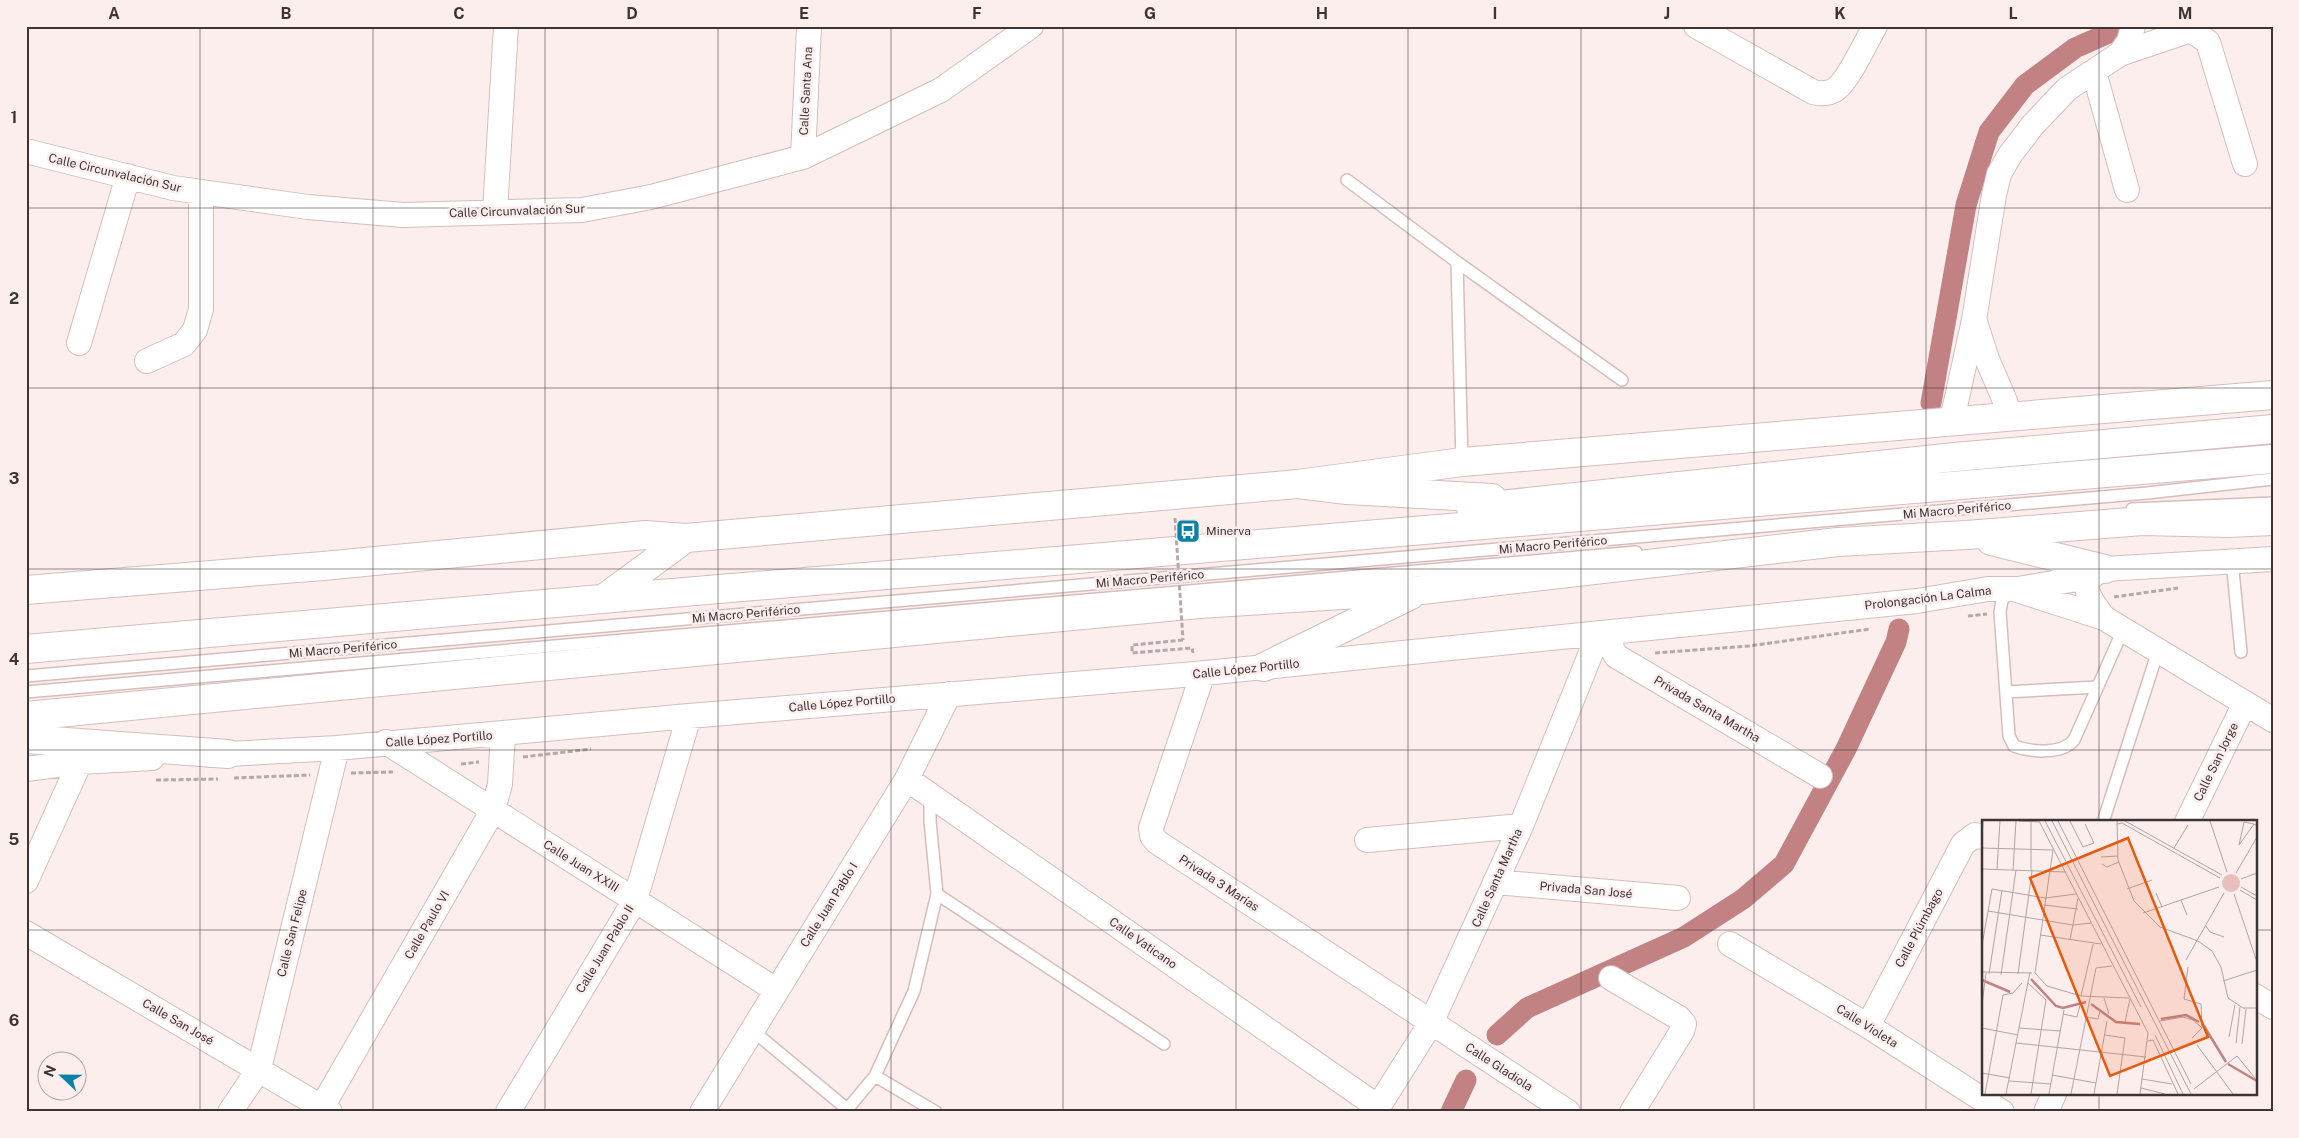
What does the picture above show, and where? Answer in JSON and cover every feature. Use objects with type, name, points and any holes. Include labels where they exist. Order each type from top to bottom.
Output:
[{"type":"main road","points":[[26,590],[324,566],[645,535],[686,538],[1298,484],[1462,462],[1952,420],[2010,418],[2273,395]]},
{"type":"main road","points":[[1230,548],[1276,530],[1349,519],[1505,505],[1543,499],[1946,458],[2273,429]]},
{"type":"main road","points":[[26,649],[2273,459]]},
{"type":"main road","points":[[1298,484],[1424,496],[1543,499]]},
{"type":"main road","points":[[26,716],[1199,604],[1422,590],[1965,529],[2142,521],[2228,523],[2273,521]]},
{"type":"main road","points":[[1965,529],[2097,573]]},
{"type":"main road","points":[[603,599],[686,538]]},
{"type":"main road","points":[[1264,667],[1422,590]]},
{"type":"main road","points":[[26,739],[228,754]]},
{"type":"street","points":[[495,212],[506,26]]},
{"type":"street","name":"Calle Santa Ana","points":[[803,156],[809,26]]},
{"type":"street","name":"Calle Circunvalación Sur","points":[[26,151],[174,188],[308,207],[403,215],[582,210],[651,197],[803,156],[941,90],[1031,26]]},
{"type":"street","points":[[1711,30],[1813,92],[1821,94],[1835,90],[1841,85],[1876,26]]},
{"type":"street","points":[[2120,54],[2129,41],[2133,26]]},
{"type":"street","points":[[1952,420],[1974,320],[1989,221],[1999,174],[2010,155],[2032,126],[2067,89],[2120,54],[2188,28],[2208,42],[2245,164]]},
{"type":"street","points":[[2094,72],[2127,190]]},
{"type":"street","points":[[79,343],[128,176]]},
{"type":"street","points":[[147,361],[184,344],[195,330],[201,309],[201,192]]},
{"type":"street","points":[[1974,320],[1987,359],[2005,400],[2010,418]]},
{"type":"street","points":[[2014,589],[2097,573],[2232,561],[2273,560]]},
{"type":"street","name":"Prolongación La Calma","points":[[2097,573],[2087,585],[2090,600],[2114,624]]},
{"type":"street","name":"Prolongación La Calma","points":[[1602,633],[1917,601],[1988,589],[2014,589],[2114,624],[2273,720]]},
{"type":"street","name":"Calle López Portillo","points":[[26,769],[80,762],[337,748],[386,742],[503,734],[689,716],[1203,673],[1602,633]]},
{"type":"street","name":"Privada Santa Martha","points":[[1602,633],[1616,656],[1820,776]]},
{"type":"street","name":"Calle Santa Martha","points":[[1376,1109],[1431,1023],[1521,826],[1602,633]]},
{"type":"street","name":"Privada 3 Marías","points":[[1203,673],[1151,828],[1152,836],[1163,846],[1431,1023]]},
{"type":"street","name":"Calle Juan Pablo I","points":[[702,1112],[907,780],[949,694]]},
{"type":"street","name":"Calle San Jorge","points":[[2188,820],[2245,703]]},
{"type":"street","name":"Calle Juan Pablo II","points":[[508,1112],[635,900],[689,716]]},
{"type":"street","name":"Calle Paulo VI","points":[[326,1109],[493,810],[500,784],[503,734]]},
{"type":"street","name":"Calle Juan XXIII","points":[[386,742],[776,990]]},
{"type":"street","name":"Calle San Felipe","points":[[230,1112],[258,1069],[337,748]]},
{"type":"street","points":[[26,881],[80,762]]},
{"type":"street","name":"Calle Vaticano","points":[[907,780],[1376,1109]]},
{"type":"street","points":[[1367,840],[1521,826]]},
{"type":"street","name":"Calle Plúmbago","points":[[1868,1026],[1963,844],[1979,836]]},
{"type":"street","name":"Privada San José","points":[[1495,882],[1678,898]]},
{"type":"street","name":"Calle San José","points":[[26,933],[326,1109]]},
{"type":"street","name":"Calle Violeta","points":[[1730,944],[1868,1026],[2002,1112]]},
{"type":"street","points":[[1611,978],[1679,1018],[1684,1024],[1682,1031],[1632,1112]]},
{"type":"street","points":[[2256,997],[2273,1007]]},
{"type":"street","name":"Calle Gladiola","points":[[1431,1023],[1568,1112]]},
{"type":"street","points":[[2046,1112],[2053,1096]]},
{"type":"lane","points":[[1347,180],[1457,262],[1622,380]]},
{"type":"lane","points":[[1457,262],[1462,462]]},
{"type":"lane","name":"Mi Macro Periférico","points":[[26,676],[2147,493],[2273,479]]},
{"type":"lane","points":[[2121,510],[2273,503]]},
{"type":"lane","name":"Mi Macro Periférico","points":[[1684,548],[1965,529]]},
{"type":"lane","name":"Mi Macro Periférico","points":[[26,692],[1644,551]]},
{"type":"lane","points":[[2232,561],[2240,652]]},
{"type":"lane","points":[[2014,589],[2002,600],[2000,612],[2009,736],[2014,746],[2024,750],[2060,749],[2068,747],[2074,740],[2097,687],[2114,624]]},
{"type":"lane","points":[[2104,820],[2158,651]]},
{"type":"lane","points":[[2006,692],[2097,687]]},
{"type":"lane","points":[[752,1030],[846,1111],[875,1076],[914,991],[937,894],[930,821],[930,796]]},
{"type":"lane","points":[[937,894],[1164,1044]]},
{"type":"lane","points":[[875,1076],[936,1112]]},
{"type":"path","points":[[1175,518],[1183,640],[1132,645],[1132,653],[1192,648]]},
{"type":"waterway","points":[[1931,403],[1966,205],[1989,132],[2025,85],[2075,48],[2111,32]]},
{"type":"waterway","points":[[1497,1035],[1527,1008],[1684,937],[1743,899],[1784,864],[1846,749],[1896,642],[1899,629]]},
{"type":"waterway","points":[[1451,1112],[1466,1080]]},
{"type":"place","name":"Minerva","points":[[1188,531]]}]
